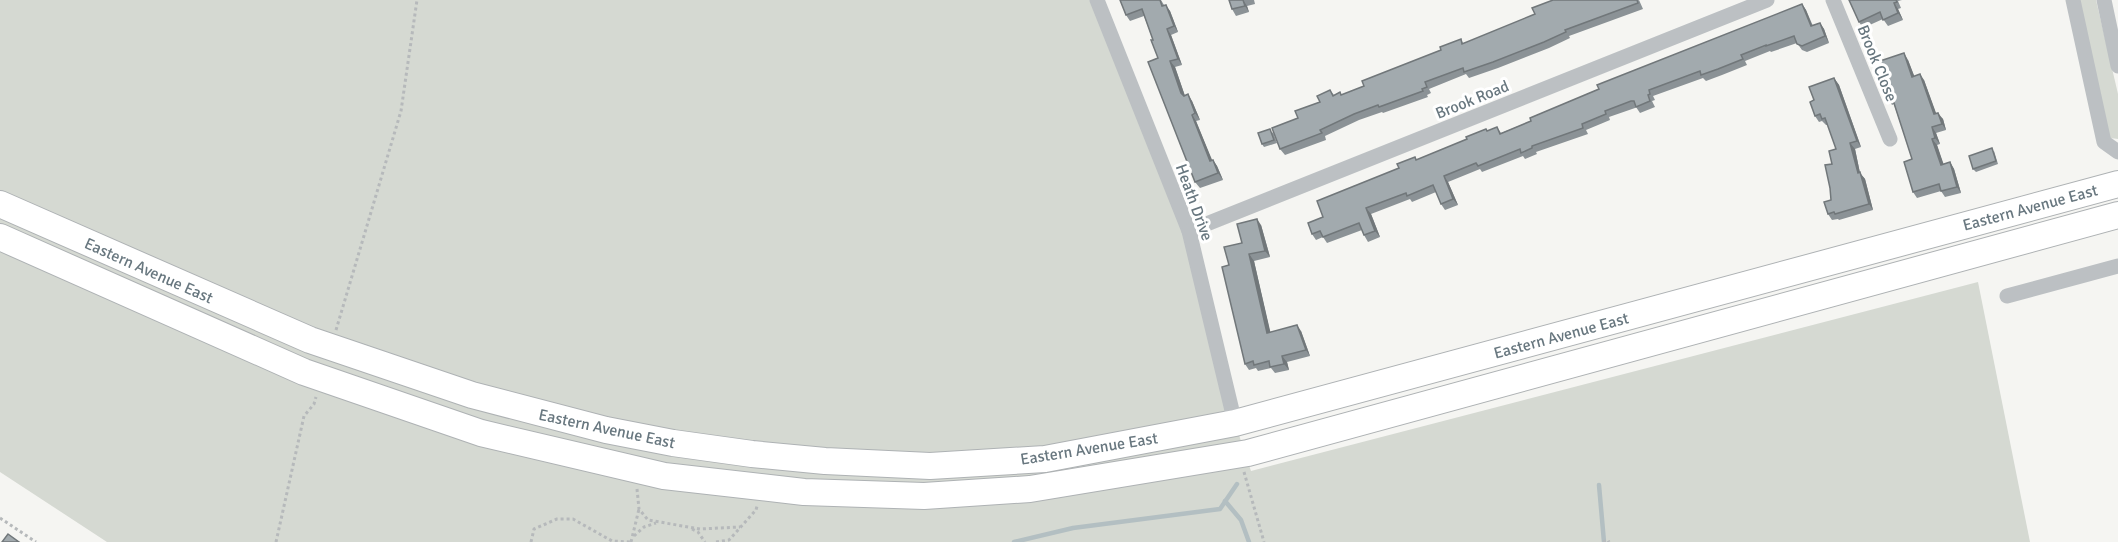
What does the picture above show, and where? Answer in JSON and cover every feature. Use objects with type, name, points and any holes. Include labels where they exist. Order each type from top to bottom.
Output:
[{"type":"highway","name":"Eastern Avenue East","points":[[0,204],[331,348],[472,395],[606,430],[685,445],[825,461],[930,466],[1045,459],[1235,423],[2118,184]]},
{"type":"highway","name":"Eastern Avenue East","points":[[0,237],[321,378],[481,433],[664,476],[804,492],[924,496],[1030,489],[1239,455],[2118,215]]},
{"type":"street","name":"Heath Drive","points":[[1097,0],[1190,231],[1235,423]]},
{"type":"street","name":"Brook Road","points":[[1190,231],[1767,0]]},
{"type":"street","name":"Brook Close","points":[[1833,0],[1890,139]]},
{"type":"street","points":[[2073,0],[2104,142],[2118,152]]},
{"type":"street","points":[[2104,0],[2118,66]]},
{"type":"street","points":[[2007,296],[2118,266]]},
{"type":"path","points":[[331,348],[401,111],[417,0]]},
{"type":"path","points":[[276,542],[304,416],[314,404],[321,378]]},
{"type":"path","points":[[1239,455],[1264,542]]},
{"type":"path","points":[[631,540],[639,509],[636,469]]},
{"type":"path","points":[[716,542],[729,541],[756,510],[760,487]]},
{"type":"path","points":[[639,509],[648,520],[688,528],[698,532],[705,542]]},
{"type":"path","points":[[0,518],[36,542]]},
{"type":"path","points":[[531,542],[534,529],[557,519],[573,519],[612,541],[631,540],[644,527],[661,522]]},
{"type":"path","points":[[688,528],[718,529],[740,526]]},
{"type":"path","points":[[1603,542],[1608,540],[1610,542]]},
{"type":"shaded area","points":[[0,0],[1097,0],[1189,231],[1235,423],[1251,471],[1978,282],[2030,542],[107,542],[0,472]]},
{"type":"shaded area","points":[[2077,0],[2096,0],[2118,94],[2118,139],[2110,138]]},
{"type":"building","points":[[1120,0],[1160,0],[1162,6],[1166,5],[1174,26],[1167,29],[1178,59],[1170,61],[1181,93],[1184,96],[1188,94],[1195,113],[1192,115],[1210,161],[1213,160],[1218,173],[1195,182],[1148,62],[1158,58],[1142,9],[1126,15]]},
{"type":"building","points":[[1229,0],[1243,0],[1245,6],[1232,9]]},
{"type":"building","points":[[1553,0],[1637,0],[1638,3],[1565,30],[1566,32],[1544,42],[1493,62],[1464,72],[1463,68],[1425,82],[1427,87],[1422,89],[1423,91],[1354,114],[1320,130],[1322,133],[1280,149],[1272,128],[1298,118],[1295,111],[1320,102],[1317,96],[1330,90],[1333,96],[1340,92],[1341,95],[1364,86],[1362,81],[1441,50],[1440,47],[1461,39],[1462,44],[1535,14],[1532,8]]},
{"type":"building","points":[[1849,0],[1896,0],[1897,2],[1894,3],[1898,13],[1883,20],[1880,12],[1859,22]]},
{"type":"building","points":[[1802,4],[1811,26],[1820,23],[1825,36],[1802,46],[1797,44],[1794,36],[1766,45],[1741,55],[1743,59],[1718,69],[1701,75],[1700,71],[1649,90],[1650,101],[1636,107],[1634,101],[1631,101],[1605,111],[1606,114],[1582,124],[1583,128],[1532,146],[1521,153],[1520,149],[1478,166],[1476,163],[1444,176],[1453,199],[1441,204],[1433,185],[1407,196],[1406,193],[1366,208],[1375,231],[1364,235],[1359,223],[1323,237],[1320,231],[1312,234],[1308,223],[1323,217],[1317,201],[1399,168],[1397,164],[1415,157],[1416,160],[1486,129],[1487,131],[1497,127],[1500,134],[1531,121],[1530,118],[1599,89],[1597,85]]},
{"type":"building","points":[[1904,53],[1912,77],[1920,74],[1934,114],[1938,113],[1942,124],[1932,127],[1935,138],[1932,139],[1941,165],[1950,162],[1957,187],[1941,191],[1939,184],[1913,192],[1904,162],[1912,159],[1892,97],[1888,98],[1884,87],[1889,85],[1880,61]]},
{"type":"building","points":[[1834,78],[1857,141],[1850,143],[1869,204],[1828,214],[1824,202],[1831,200],[1825,165],[1832,164],[1829,151],[1836,149],[1825,118],[1822,119],[1820,114],[1815,116],[1810,102],[1814,100],[1809,87]]},
{"type":"building","points":[[1270,129],[1274,140],[1262,144],[1258,133]]},
{"type":"building","points":[[1992,148],[1996,161],[1973,169],[1969,156]]},
{"type":"building","points":[[1257,219],[1265,251],[1249,254],[1267,333],[1297,325],[1306,350],[1282,356],[1284,364],[1270,367],[1269,361],[1254,365],[1253,361],[1245,364],[1222,267],[1229,265],[1224,247],[1242,243],[1237,224]]},
{"type":"building","points":[[8,534],[19,542],[2,542]]},
{"type":"waterway","points":[[1014,542],[1073,528],[1220,509],[1237,484]]},
{"type":"waterway","points":[[1599,485],[1604,542]]},
{"type":"waterway","points":[[1225,501],[1241,520],[1249,542]]}]
